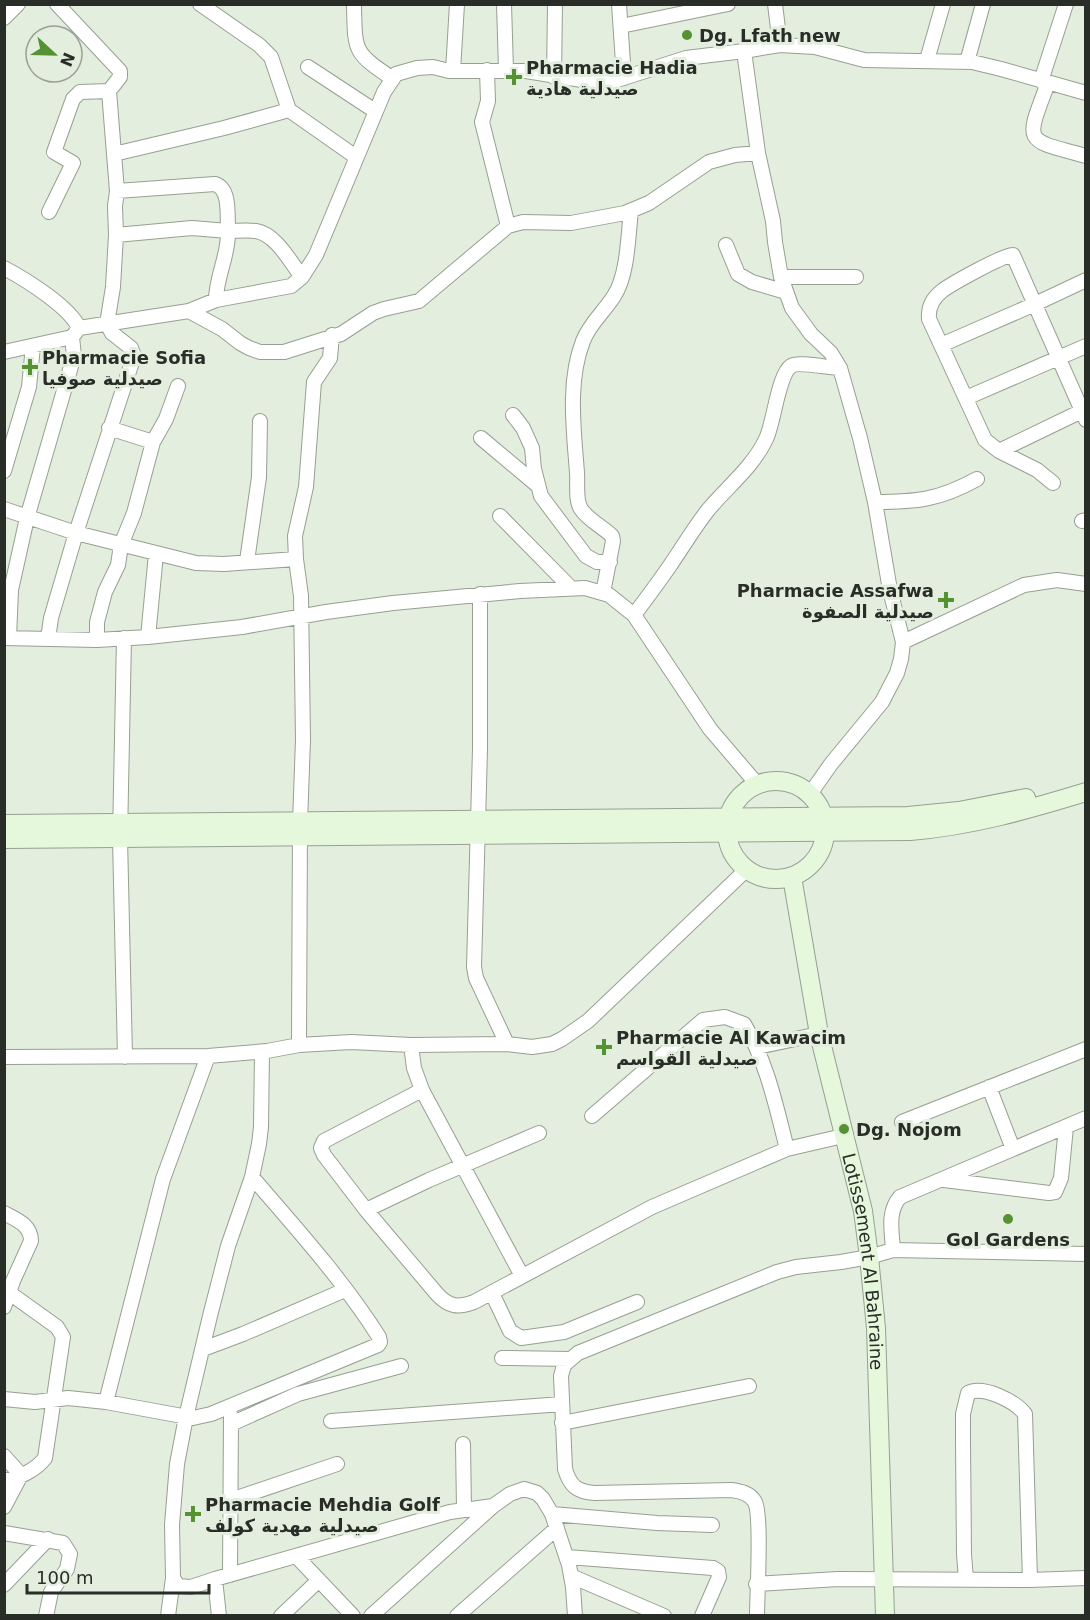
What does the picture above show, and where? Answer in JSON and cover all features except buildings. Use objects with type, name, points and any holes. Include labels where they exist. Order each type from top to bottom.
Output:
[{"type":"main road","points":[[4,839],[120,831],[825,824],[959,811],[1015,801],[1086,780]]},
{"type":"main road","points":[[771,781],[785,781],[810,794],[819,804],[825,824],[823,846],[816,859],[805,870],[792,877],[780,879],[768,879],[747,870],[732,853],[728,825],[739,798],[757,784],[771,781]]},
{"type":"main road","points":[[825,824],[910,831],[948,827],[1022,812],[1086,792]]},
{"type":"main road","points":[[4,824],[120,831]]},
{"type":"main road","name":"Lotissement Al Bahraine","points":[[792,877],[819,1034],[863,1211],[869,1257],[876,1328],[885,1616]]},
{"type":"street","points":[[4,18],[18,4]]},
{"type":"street","points":[[48,639],[51,618],[76,533],[134,356],[131,348],[111,333],[107,324],[113,287],[117,191],[109,91],[120,77],[120,71],[57,4]]},
{"type":"street","points":[[200,4],[259,45],[271,57],[289,110],[356,157]]},
{"type":"street","points":[[354,4],[353,25],[357,47],[363,58],[393,78]]},
{"type":"street","points":[[453,71],[457,4]]},
{"type":"street","points":[[504,4],[506,70]]},
{"type":"street","points":[[554,77],[555,4]]},
{"type":"street","points":[[620,4],[624,78]]},
{"type":"street","points":[[621,26],[728,4]]},
{"type":"street","points":[[775,4],[780,45]]},
{"type":"street","points":[[927,60],[943,4]]},
{"type":"street","points":[[967,62],[983,4]]},
{"type":"street","points":[[1066,4],[1032,135],[1035,140],[1046,145],[1086,156]]},
{"type":"street","points":[[4,352],[33,346],[107,324],[189,310],[216,300],[291,286],[302,278],[316,255],[375,111],[393,78],[406,69],[433,67],[453,71],[526,71],[600,83],[624,78],[686,58],[780,45],[815,47],[864,60],[967,62],[1086,93]]},
{"type":"street","points":[[744,51],[758,153],[773,221],[781,277],[792,308],[811,334],[825,345],[840,369],[860,438],[890,590],[903,642],[897,673],[882,702],[831,764],[810,794]]},
{"type":"street","points":[[308,67],[375,111]]},
{"type":"street","points":[[487,70],[488,100],[482,122],[508,226]]},
{"type":"street","points":[[49,212],[73,163],[54,152],[74,99],[80,92],[109,91]]},
{"type":"street","points":[[114,154],[289,110]]},
{"type":"street","points":[[189,310],[222,329],[240,343],[260,352],[284,352],[341,334],[373,313],[419,301],[508,226],[523,222],[571,223],[606,218],[631,211],[649,203],[709,162],[735,155],[758,153]]},
{"type":"street","points":[[117,191],[220,185],[225,191],[228,244],[217,283],[216,300]]},
{"type":"street","points":[[603,593],[610,562],[612,536],[585,514],[578,502],[575,371],[588,329],[615,295],[619,286],[631,211]]},
{"type":"street","points":[[116,235],[192,228],[258,231],[274,240],[302,278]]},
{"type":"street","points":[[726,245],[738,274],[752,282],[786,292]]},
{"type":"street","points":[[999,451],[1084,413],[1013,255],[1008,255],[942,291],[933,300],[928,311],[929,319],[985,440],[999,451],[1037,470],[1053,483]]},
{"type":"street","points":[[4,268],[60,306],[75,320],[74,356],[27,518],[11,590],[7,638],[97,640],[148,637],[242,627],[393,603],[480,594],[585,588],[619,601],[634,615],[710,729],[757,784]]},
{"type":"street","points":[[781,277],[856,277]]},
{"type":"street","points":[[941,345],[1086,280]]},
{"type":"street","points":[[299,1045],[299,830],[303,740],[301,596],[295,536],[306,487],[314,382],[330,358],[332,335]]},
{"type":"street","points":[[4,471],[29,387],[33,346]]},
{"type":"street","points":[[966,398],[1086,346]]},
{"type":"street","points":[[634,615],[694,529],[760,450],[771,425],[783,376],[789,368],[799,364],[840,369]]},
{"type":"street","points":[[97,640],[97,622],[105,592],[118,565],[121,544],[134,513],[153,442],[166,419],[178,386]]},
{"type":"street","points":[[513,415],[532,448],[537,485],[541,496],[586,556],[597,562],[610,562]]},
{"type":"street","points":[[247,561],[259,477],[260,421]]},
{"type":"street","points":[[109,428],[153,442]]},
{"type":"street","points":[[481,438],[537,485]]},
{"type":"street","points":[[874,502],[926,500],[977,479]]},
{"type":"street","points":[[4,509],[76,533],[196,563],[224,564],[296,559]]},
{"type":"street","points":[[500,516],[572,588]]},
{"type":"street","points":[[148,637],[156,554]]},
{"type":"street","points":[[903,642],[1024,585],[1057,580],[1086,584]]},
{"type":"street","points":[[480,594],[480,749],[474,967],[476,978],[507,1044]]},
{"type":"street","points":[[124,638],[120,831],[125,1057]]},
{"type":"street","points":[[4,1057],[208,1056],[262,1052],[299,1045],[351,1042],[411,1045],[542,1046],[552,1044],[572,1034],[627,985],[747,870]]},
{"type":"street","points":[[592,1116],[703,1020],[725,1017],[744,1024],[757,1047],[766,1070],[787,1149]]},
{"type":"street","points":[[757,1047],[819,1034]]},
{"type":"street","points":[[411,1045],[414,1068],[422,1090],[522,1276]]},
{"type":"street","points":[[902,1122],[1086,1049]]},
{"type":"street","points":[[168,1616],[173,1578],[172,1525],[177,1464],[186,1417],[228,1246],[252,1177],[261,1127],[262,1052]]},
{"type":"street","points":[[106,1402],[163,1179],[208,1056]]},
{"type":"street","points":[[989,1087],[1013,1149]]},
{"type":"street","points":[[422,1090],[324,1141],[321,1148],[366,1210],[437,1294],[449,1304],[460,1307],[492,1293],[652,1207],[787,1149],[843,1136]]},
{"type":"street","points":[[893,1250],[891,1212],[900,1197],[1086,1118]]},
{"type":"street","points":[[942,1180],[1055,1192],[1061,1178],[1066,1127]]},
{"type":"street","points":[[366,1210],[539,1133]]},
{"type":"street","points":[[4,1399],[35,1402],[68,1398],[106,1402],[186,1417],[205,1416],[378,1345],[379,1337],[345,1290],[252,1177]]},
{"type":"street","points":[[4,1213],[26,1226],[32,1234],[32,1241],[7,1291],[4,1307]]},
{"type":"street","points":[[757,1616],[758,1519],[756,1506],[750,1497],[740,1491],[731,1490],[595,1493],[577,1490],[568,1481],[562,1423],[561,1376],[564,1365],[570,1359],[613,1338],[787,1269],[869,1257],[893,1250],[1086,1254]]},
{"type":"street","points":[[203,1349],[345,1290]]},
{"type":"street","points":[[4,1481],[39,1466],[45,1458],[63,1337],[57,1327],[7,1291]]},
{"type":"street","points":[[492,1293],[510,1331],[521,1338],[564,1332],[637,1302]]},
{"type":"street","points":[[502,1358],[570,1359]]},
{"type":"street","points":[[231,1424],[298,1394],[400,1366]]},
{"type":"street","points":[[562,1423],[749,1386]]},
{"type":"street","points":[[966,1580],[963,1517],[963,1414],[968,1393],[973,1390],[1008,1401],[1025,1414],[1030,1580]]},
{"type":"street","points":[[331,1421],[562,1404]]},
{"type":"street","points":[[230,1575],[232,1405]]},
{"type":"street","points":[[463,1444],[464,1509]]},
{"type":"street","points":[[4,1456],[21,1475]]},
{"type":"street","points":[[231,1500],[337,1464]]},
{"type":"street","points":[[4,1507],[21,1475]]},
{"type":"street","points":[[371,1616],[493,1506],[510,1494],[524,1489],[537,1493],[543,1499],[554,1521],[567,1557],[575,1616]]},
{"type":"street","points":[[173,1578],[178,1586],[186,1588],[464,1509],[493,1506]]},
{"type":"street","points":[[465,1613],[554,1521],[712,1526]]},
{"type":"street","points":[[4,1533],[63,1543],[70,1554],[67,1569],[51,1592],[46,1616]]},
{"type":"street","points":[[4,1585],[48,1539]]},
{"type":"street","points":[[296,1556],[353,1616]]},
{"type":"street","points":[[567,1557],[713,1568],[718,1571],[719,1577],[702,1616]]},
{"type":"street","points":[[571,1576],[664,1616]]},
{"type":"street","points":[[756,1584],[813,1580],[1086,1578]]},
{"type":"street","points":[[214,1579],[219,1616]]},
{"type":"street","points":[[281,1616],[319,1580]]},
{"type":"place","name":"Dg. Lfath new","points":[[687,35]]},
{"type":"place","name":"Pharmacie Hadia صيدلية هادية","points":[[514,77]]},
{"type":"place","name":"Pharmacie Sofia صيدلية صوفيا","points":[[30,367]]},
{"type":"place","name":"Pharmacie Assafwa صيدلية الصفوة","points":[[946,600]]},
{"type":"place","name":"Pharmacie Al Kawacim صيدلية القواسم","points":[[604,1047]]},
{"type":"place","name":"Dg. Nojom","points":[[844,1129]]},
{"type":"place","name":"Gol Gardens","points":[[1008,1219]]},
{"type":"place","name":"Pharmacie Mehdia Golf صيدلية مهدية كولف","points":[[193,1514]]}]
